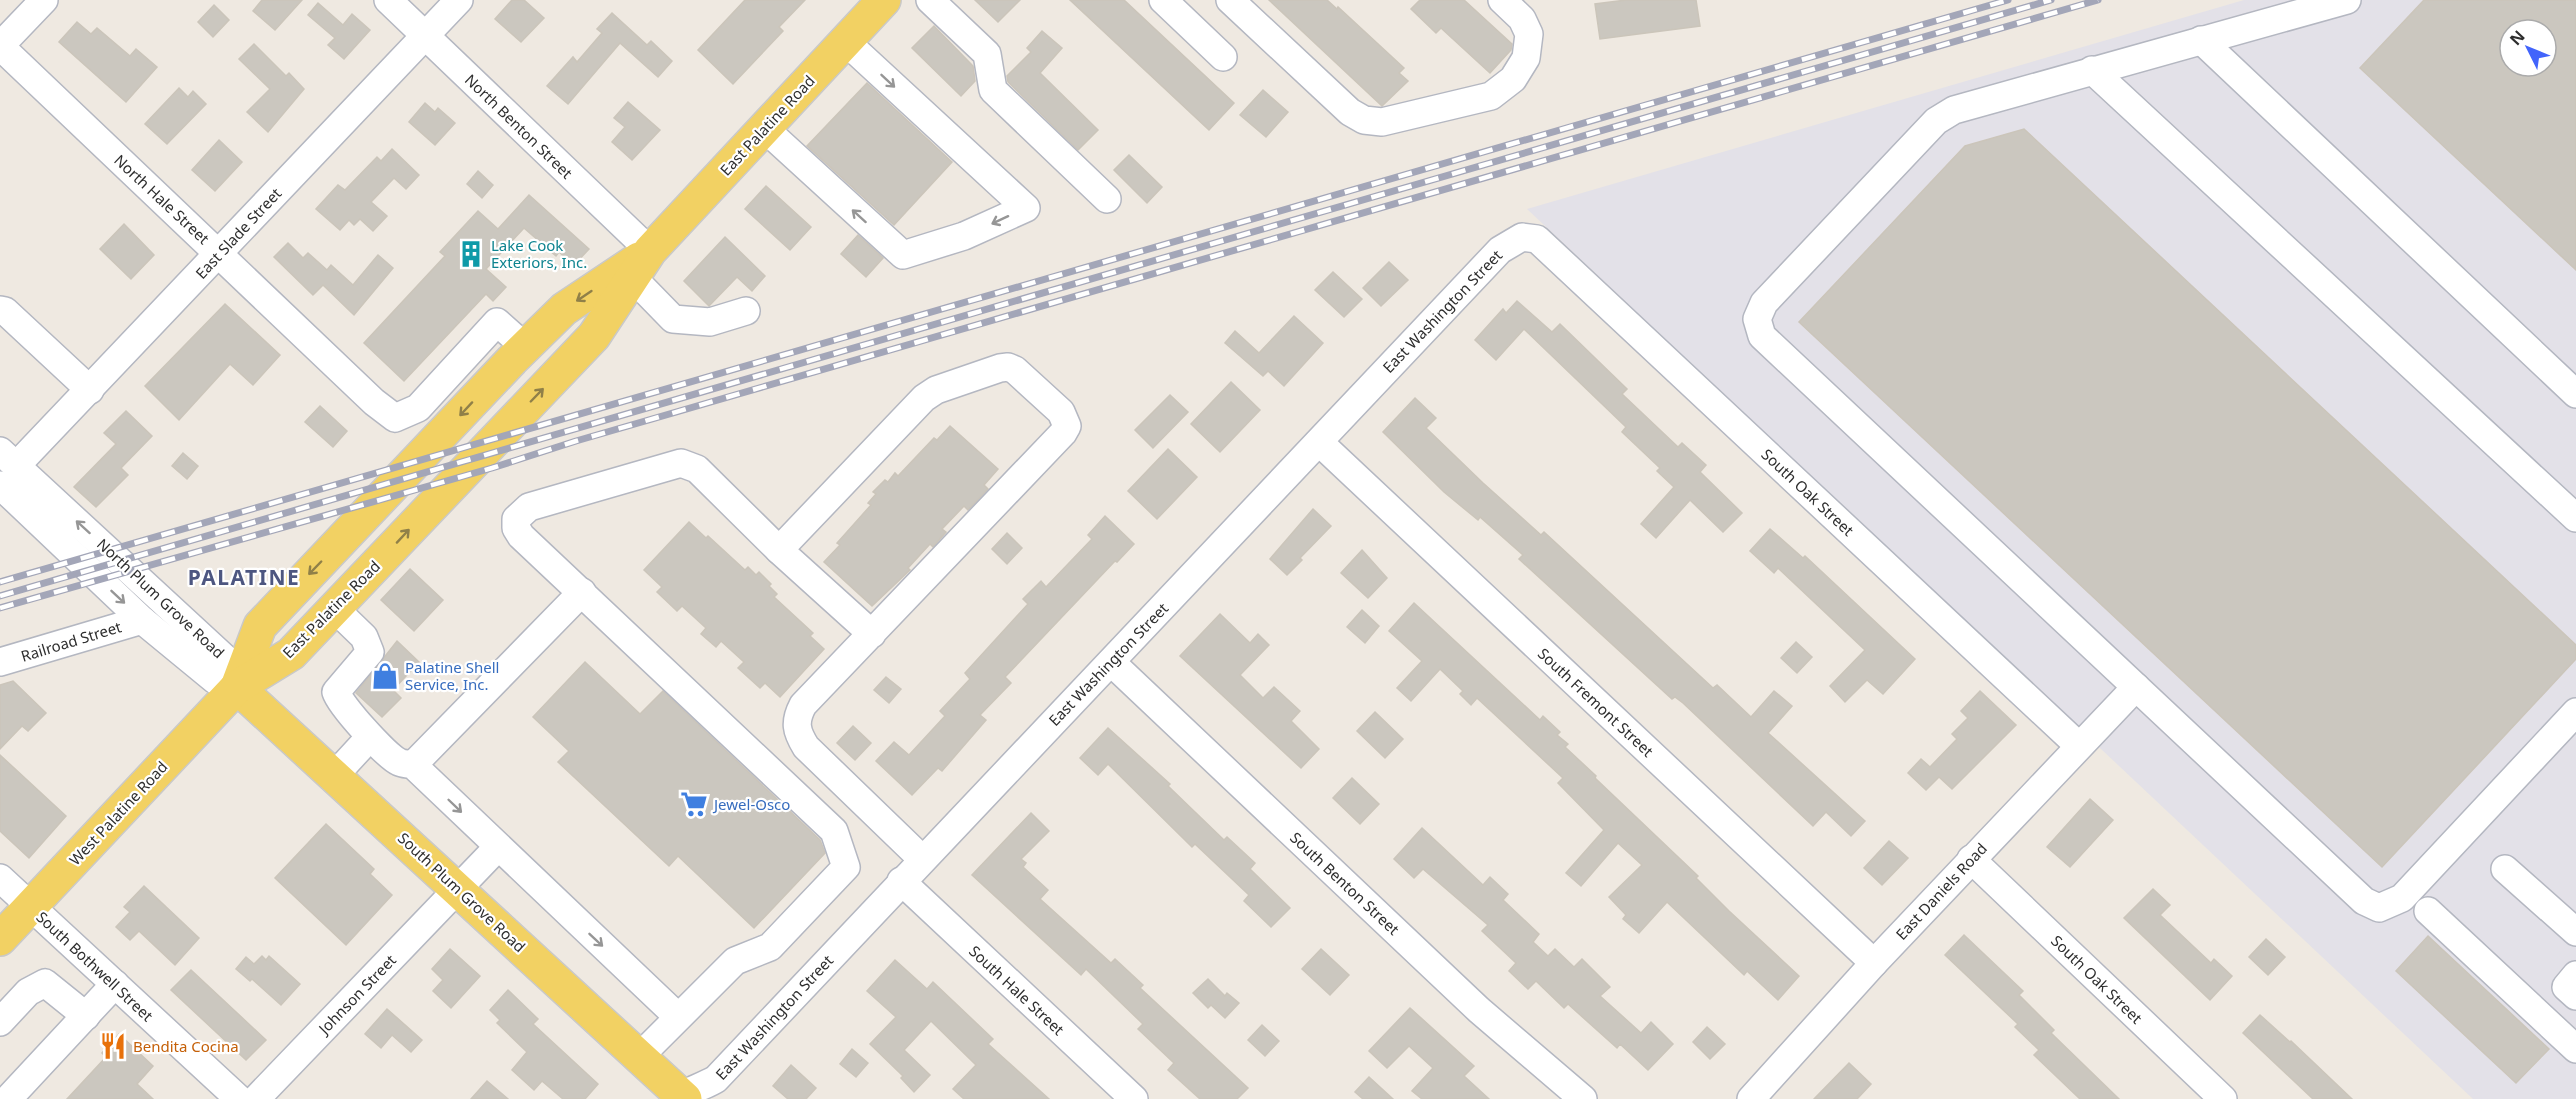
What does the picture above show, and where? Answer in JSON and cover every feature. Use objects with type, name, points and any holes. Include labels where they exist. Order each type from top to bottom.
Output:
[{"type":"main road","name":"East Palatine Road","points":[[237,687],[291,654],[594,336],[642,265],[764,128],[884,0]]},
{"type":"main road","name":"East Palatine Road","points":[[237,687],[260,626],[525,347],[564,309],[642,265]]},
{"type":"main road","name":"South Plum Grove Road","points":[[237,687],[458,889],[680,1098]]},
{"type":"main road","name":"West Palatine Road","points":[[0,939],[237,687]]},
{"type":"street","points":[[0,46],[44,0]]},
{"type":"street","name":"North Benton Street","points":[[388,0],[426,35],[642,265],[673,319],[710,322],[746,311]]},
{"type":"street","name":"East Slade Street","points":[[5,468],[90,390],[459,0]]},
{"type":"street","points":[[930,0],[987,54],[993,90],[1107,199]]},
{"type":"street","points":[[1163,0],[1223,57]]},
{"type":"street","points":[[1230,0],[1350,112],[1364,120],[1382,122],[1491,96],[1513,79],[1526,58],[1529,34],[1522,19],[1502,0]]},
{"type":"street","points":[[2346,0],[1954,110],[1936,121],[1764,303],[1757,319],[1762,336],[2364,901],[2379,908],[2402,898],[2576,712]]},
{"type":"street","points":[[2201,40],[2576,394]]},
{"type":"street","points":[[764,128],[903,255],[964,236],[1026,208],[845,41]]},
{"type":"street","name":"North Hale Street","points":[[0,46],[374,402],[395,418],[418,408],[497,322],[525,347]]},
{"type":"street","points":[[2092,70],[2576,518]]},
{"type":"street","name":"East Washington Street","points":[[680,1098],[701,1089],[716,1079],[1500,250],[1522,237],[1537,239]]},
{"type":"street","name":"South Oak Street","points":[[1537,239],[2079,746]]},
{"type":"street","points":[[0,310],[5,311],[90,390]]},
{"type":"street","points":[[779,550],[924,398],[936,390],[1008,367],[1023,377],[1061,412],[1067,426],[803,705],[796,718],[796,732],[806,747],[922,859]]},
{"type":"street","name":"South Fremont Street","points":[[1319,442],[1874,963]]},
{"type":"street","points":[[639,1057],[677,1016],[735,961],[770,947],[846,867],[834,831],[521,536],[516,528],[516,519],[529,507],[681,463],[697,469],[779,550],[872,634]]},
{"type":"street","name":"North Plum Grove Road","points":[[5,468],[231,663],[237,687]]},
{"type":"street","name":"North Plum Grove Road","points":[[5,468],[142,620],[215,680],[237,687]]},
{"type":"street","points":[[413,765],[582,592]]},
{"type":"street","points":[[334,608],[364,637],[369,645],[368,657],[336,692],[338,700],[370,737],[398,762],[413,765],[677,1016]]},
{"type":"street","name":"Railroad Street","points":[[0,662],[142,620]]},
{"type":"street","name":"South Benton Street","points":[[1111,662],[1479,1010],[1583,1099]]},
{"type":"street","name":"East Daniels Road","points":[[1751,1099],[1971,859],[2136,687]]},
{"type":"street","points":[[334,776],[370,737]]},
{"type":"street","name":"Johnson Street","points":[[256,1099],[498,847]]},
{"type":"street","name":"South Oak Street","points":[[1971,859],[2223,1099]]},
{"type":"street","points":[[2505,869],[2576,932]]},
{"type":"street","name":"South Bothwell Street","points":[[0,878],[239,1099]]},
{"type":"street","name":"South Hale Street","points":[[901,881],[1134,1099]]},
{"type":"street","points":[[2428,911],[2576,1049]]},
{"type":"street","points":[[2576,975],[2566,987],[2576,996]]},
{"type":"street","points":[[0,1022],[28,992],[45,982],[86,1016]]},
{"type":"street","points":[[8,1099],[115,984]]},
{"type":"shaded area","points":[[2244,0],[2576,0],[2576,1099],[2473,1099],[1527,209]]},
{"type":"building","points":[[262,0],[302,0],[275,30],[253,11]]},
{"type":"building","points":[[512,0],[524,0],[544,18],[521,42],[495,19]]},
{"type":"building","points":[[745,0],[805,0],[779,27],[783,31],[733,84],[698,50]]},
{"type":"building","points":[[975,0],[1020,0],[998,22]]},
{"type":"building","points":[[1070,0],[1124,0],[1234,103],[1209,130]]},
{"type":"building","points":[[1269,0],[1327,0],[1337,9],[1338,7],[1404,68],[1399,73],[1408,81],[1382,106]]},
{"type":"building","points":[[1420,0],[1464,0],[1512,44],[1511,50],[1490,73],[1441,28],[1436,33],[1411,9]]},
{"type":"building","points":[[1626,0],[1696,0],[1700,26],[1600,39],[1595,4]]},
{"type":"building","points":[[2424,0],[2576,0],[2576,270],[2360,68]]},
{"type":"building","points":[[318,3],[343,25],[352,14],[370,30],[344,59],[328,45],[335,38],[308,15]]},
{"type":"building","points":[[214,5],[229,20],[213,37],[198,22]]},
{"type":"building","points":[[612,13],[647,45],[651,41],[672,61],[658,77],[620,43],[568,104],[547,86],[573,57],[577,62],[602,33],[597,29]]},
{"type":"building","points":[[77,22],[91,34],[97,28],[130,56],[136,49],[157,67],[126,102],[59,42]]},
{"type":"building","points":[[934,26],[973,66],[975,81],[961,96],[912,48]]},
{"type":"building","points":[[1042,31],[1062,48],[1040,73],[1098,130],[1078,150],[1008,82],[1007,76],[1031,52],[1027,48]]},
{"type":"building","points":[[254,44],[286,76],[289,73],[304,89],[268,132],[247,112],[270,89],[239,59]]},
{"type":"building","points":[[867,83],[952,162],[894,225],[807,146]]},
{"type":"building","points":[[179,88],[188,97],[193,91],[206,104],[167,144],[145,124]]},
{"type":"building","points":[[1263,90],[1288,112],[1266,137],[1240,115]]},
{"type":"building","points":[[628,102],[660,130],[632,160],[612,142],[625,127],[614,118]]},
{"type":"building","points":[[425,103],[435,112],[438,108],[455,123],[435,145],[409,122]]},
{"type":"building","points":[[2024,129],[2576,645],[2576,659],[2382,867],[1799,322],[1965,146]]},
{"type":"building","points":[[219,140],[242,162],[215,191],[192,170]]},
{"type":"building","points":[[392,149],[419,175],[406,189],[394,178],[371,202],[387,216],[373,231],[360,219],[354,225],[349,220],[340,230],[316,209],[338,185],[345,190],[377,157],[381,161]]},
{"type":"building","points":[[1129,155],[1162,187],[1147,203],[1114,170]]},
{"type":"building","points":[[478,171],[493,185],[482,198],[467,184]]},
{"type":"building","points":[[766,186],[811,227],[790,250],[745,209]]},
{"type":"building","points":[[529,195],[589,249],[574,265],[559,252],[556,256],[524,228],[486,269],[506,287],[493,301],[486,294],[404,381],[364,343],[445,256],[440,252],[478,211],[498,229]]},
{"type":"building","points":[[124,224],[154,255],[131,279],[100,249]]},
{"type":"building","points":[[858,235],[883,258],[866,277],[841,254]]},
{"type":"building","points":[[725,237],[765,276],[752,291],[737,277],[709,306],[684,281]]},
{"type":"building","points":[[288,243],[303,258],[308,253],[327,270],[331,265],[353,285],[378,255],[393,268],[354,315],[323,285],[313,295],[274,257]]},
{"type":"building","points":[[1389,262],[1408,280],[1381,306],[1363,288]]},
{"type":"building","points":[[1333,272],[1362,299],[1344,317],[1315,290]]},
{"type":"building","points":[[1517,301],[1552,332],[1560,324],[1627,389],[1622,394],[1678,447],[1682,443],[1706,465],[1700,472],[1742,513],[1723,532],[1690,500],[1656,538],[1641,524],[1674,487],[1657,471],[1660,468],[1622,432],[1626,427],[1524,329],[1496,360],[1475,340],[1503,309],[1506,313]]},
{"type":"building","points":[[225,304],[280,355],[253,385],[230,364],[179,420],[145,386]]},
{"type":"building","points":[[1294,316],[1323,343],[1284,386],[1268,371],[1263,376],[1225,343],[1235,331],[1259,353]]},
{"type":"building","points":[[1231,382],[1260,410],[1220,452],[1191,424]]},
{"type":"building","points":[[1170,395],[1188,412],[1153,448],[1135,430]]},
{"type":"building","points":[[1415,398],[1436,418],[1426,428],[1483,483],[1541,535],[1544,532],[1713,688],[1717,685],[1751,717],[1774,691],[1792,706],[1768,733],[1865,821],[1851,836],[1826,812],[1813,826],[1683,703],[1675,697],[1672,699],[1519,559],[1523,555],[1480,517],[1478,520],[1444,492],[1383,432]]},
{"type":"building","points":[[320,406],[347,431],[333,447],[305,422]]},
{"type":"building","points":[[126,411],[152,436],[121,468],[128,475],[96,507],[74,487],[116,444],[104,433]]},
{"type":"building","points":[[950,426],[998,469],[984,485],[988,489],[968,510],[964,506],[942,529],[946,532],[933,547],[930,544],[908,568],[910,570],[872,606],[824,562],[840,545],[837,543],[871,505],[868,503],[876,494],[873,492],[885,480],[888,482],[895,473],[898,476],[934,438],[937,440]]},
{"type":"building","points":[[1168,449],[1197,477],[1157,519],[1128,491]]},
{"type":"building","points":[[183,453],[198,466],[187,479],[172,466]]},
{"type":"building","points":[[1313,509],[1331,526],[1287,575],[1270,559]]},
{"type":"building","points":[[1105,516],[1134,544],[1117,562],[1115,561],[1005,677],[1011,683],[980,715],[986,720],[942,771],[938,768],[912,795],[876,761],[894,742],[909,755],[945,716],[940,711],[970,679],[965,673],[1028,604],[1023,599],[1041,581],[1046,587],[1092,539],[1088,535]]},
{"type":"building","points":[[689,522],[745,570],[748,567],[756,575],[759,572],[777,594],[774,597],[813,633],[810,636],[824,649],[780,697],[765,683],[760,688],[738,668],[744,662],[721,641],[716,647],[701,634],[706,628],[682,606],[677,611],[657,592],[662,587],[644,570]]},
{"type":"building","points":[[1770,529],[1803,558],[1805,556],[1915,659],[1883,694],[1867,680],[1845,702],[1830,686],[1865,650],[1778,568],[1774,573],[1750,551]]},
{"type":"building","points":[[1007,533],[1022,548],[1007,564],[992,549]]},
{"type":"building","points":[[1362,550],[1387,578],[1368,598],[1341,573]]},
{"type":"building","points":[[410,569],[443,600],[414,631],[381,600]]},
{"type":"building","points":[[1414,603],[1540,720],[1543,716],[1560,732],[1557,735],[1568,744],[1565,747],[1596,776],[1595,778],[1698,876],[1696,878],[1729,911],[1799,976],[1778,1000],[1747,971],[1744,975],[1667,902],[1639,933],[1623,919],[1626,915],[1609,897],[1642,865],[1618,843],[1581,886],[1566,873],[1604,830],[1558,783],[1563,778],[1477,698],[1471,705],[1460,694],[1463,691],[1440,669],[1411,701],[1397,688],[1422,661],[1389,631]]},
{"type":"building","points":[[1362,610],[1379,626],[1365,643],[1347,627]]},
{"type":"building","points":[[1220,614],[1250,643],[1258,634],[1269,645],[1240,675],[1263,698],[1274,687],[1300,711],[1291,721],[1319,749],[1301,768],[1180,656]]},
{"type":"building","name":"Palatine Shell Service, Inc.","points":[[397,641],[419,662],[393,690],[401,698],[382,717],[356,693]]},
{"type":"building","points":[[1796,642],[1812,657],[1797,673],[1781,658]]},
{"type":"building","name":"Jewel-Osco","points":[[585,662],[640,714],[663,691],[820,840],[825,853],[754,928],[678,856],[669,866],[558,762],[569,751],[533,717]]},
{"type":"building","points":[[886,677],[901,689],[889,703],[874,690]]},
{"type":"building","points":[[13,681],[46,713],[28,731],[22,726],[0,749],[0,685]]},
{"type":"building","points":[[1980,691],[2016,725],[1952,789],[1939,777],[1926,790],[1908,773],[1921,759],[1930,767],[1957,739],[1952,734],[1968,718],[1961,711]]},
{"type":"building","points":[[1375,712],[1403,739],[1385,758],[1357,731]]},
{"type":"building","points":[[853,726],[871,743],[855,760],[837,743]]},
{"type":"building","points":[[1108,728],[1170,784],[1168,786],[1224,840],[1227,837],[1255,863],[1250,869],[1290,908],[1271,927],[1244,901],[1249,895],[1195,844],[1192,847],[1108,764],[1098,775],[1080,758]]},
{"type":"building","points":[[0,755],[66,816],[29,858],[0,831]]},
{"type":"building","points":[[1352,778],[1379,804],[1360,824],[1333,798]]},
{"type":"building","points":[[2090,799],[2113,820],[2070,867],[2047,847]]},
{"type":"building","points":[[1031,813],[1049,831],[1021,859],[1026,863],[1023,867],[1048,890],[1040,899],[1111,963],[1115,959],[1143,985],[1140,988],[1248,1088],[1237,1099],[1200,1099],[1168,1070],[1174,1063],[1138,1029],[1143,1024],[1086,969],[1081,975],[972,875]]},
{"type":"building","points":[[326,824],[374,869],[370,874],[392,895],[346,945],[275,878]]},
{"type":"building","points":[[1422,828],[1483,885],[1490,877],[1508,894],[1503,900],[1539,934],[1533,942],[1548,956],[1555,949],[1574,967],[1582,959],[1610,987],[1600,996],[1641,1033],[1651,1022],[1673,1044],[1648,1070],[1620,1044],[1617,1048],[1568,1004],[1564,1008],[1536,981],[1528,989],[1509,971],[1516,963],[1482,931],[1488,925],[1423,869],[1414,878],[1394,859]]},
{"type":"building","points":[[1889,841],[1908,858],[1882,885],[1864,868]]},
{"type":"building","points":[[144,886],[199,938],[175,965],[139,931],[130,940],[116,927],[130,912],[124,907]]},
{"type":"building","points":[[2153,889],[2170,905],[2160,915],[2211,963],[2214,959],[2232,976],[2210,1000],[2124,918]]},
{"type":"building","points":[[1964,935],[2023,991],[2019,995],[2054,1030],[2051,1033],[2119,1099],[2080,1099],[2034,1055],[2039,1050],[2015,1027],[2018,1024],[1945,955]]},
{"type":"building","points":[[2428,936],[2549,1049],[2516,1083],[2396,971]]},
{"type":"building","points":[[2266,939],[2285,957],[2268,975],[2249,957]]},
{"type":"building","points":[[450,949],[480,976],[451,1008],[433,991],[443,980],[432,969]]},
{"type":"building","points":[[1321,949],[1349,975],[1330,995],[1302,969]]},
{"type":"building","points":[[262,956],[266,960],[269,956],[300,984],[281,1005],[252,979],[250,981],[236,969],[246,957],[254,964]]},
{"type":"building","points":[[895,960],[927,989],[933,982],[993,1039],[988,1044],[1049,1099],[964,1099],[953,1089],[976,1065],[931,1021],[904,1050],[930,1075],[914,1092],[901,1078],[903,1076],[870,1044],[896,1017],[867,991]]},
{"type":"building","points":[[191,970],[266,1040],[246,1060],[171,990]]},
{"type":"building","points":[[1208,979],[1225,996],[1227,993],[1239,1003],[1225,1018],[1211,1005],[1208,1008],[1193,993]]},
{"type":"building","points":[[508,990],[538,1019],[533,1024],[598,1084],[585,1099],[563,1099],[542,1081],[534,1090],[512,1070],[527,1052],[497,1023],[500,1020],[490,1010]]},
{"type":"building","points":[[1410,1008],[1474,1066],[1464,1076],[1489,1099],[1422,1099],[1412,1091],[1433,1068],[1409,1046],[1387,1068],[1369,1051]]},
{"type":"building","points":[[387,1009],[422,1040],[411,1052],[392,1035],[381,1048],[365,1034]]},
{"type":"building","points":[[2260,1015],[2352,1099],[2313,1099],[2243,1033]]},
{"type":"building","points":[[1262,1025],[1279,1041],[1265,1056],[1248,1040]]},
{"type":"building","points":[[1707,1027],[1725,1044],[1710,1059],[1693,1042]]},
{"type":"building","points":[[119,1034],[153,1066],[137,1084],[153,1099],[67,1099],[106,1057],[102,1053]]},
{"type":"building","points":[[852,1049],[868,1063],[856,1077],[840,1064]]},
{"type":"building","points":[[1849,1063],[1871,1084],[1857,1099],[1814,1099]]},
{"type":"building","points":[[791,1065],[816,1088],[806,1099],[788,1099],[773,1086]]},
{"type":"building","points":[[1369,1077],[1393,1099],[1363,1099],[1355,1092]]},
{"type":"building","points":[[487,1081],[508,1099],[471,1099]]},
{"type":"railway","points":[[0,582],[2008,0]]},
{"type":"railway","points":[[0,596],[2051,0]]},
{"type":"railway","points":[[0,608],[492,468],[576,441],[2098,0]]},
{"type":"place","name":"Lake Cook Exteriors, Inc.","points":[[471,254]]},
{"type":"place","name":"Palatine Shell Service, Inc.","points":[[385,676]]},
{"type":"place","name":"Jewel-Osco","points":[[694,804]]},
{"type":"place","name":"Bendita Cocina","points":[[113,1046]]},
{"type":"district","name":"PALATINE","points":[[244,577]]}]
